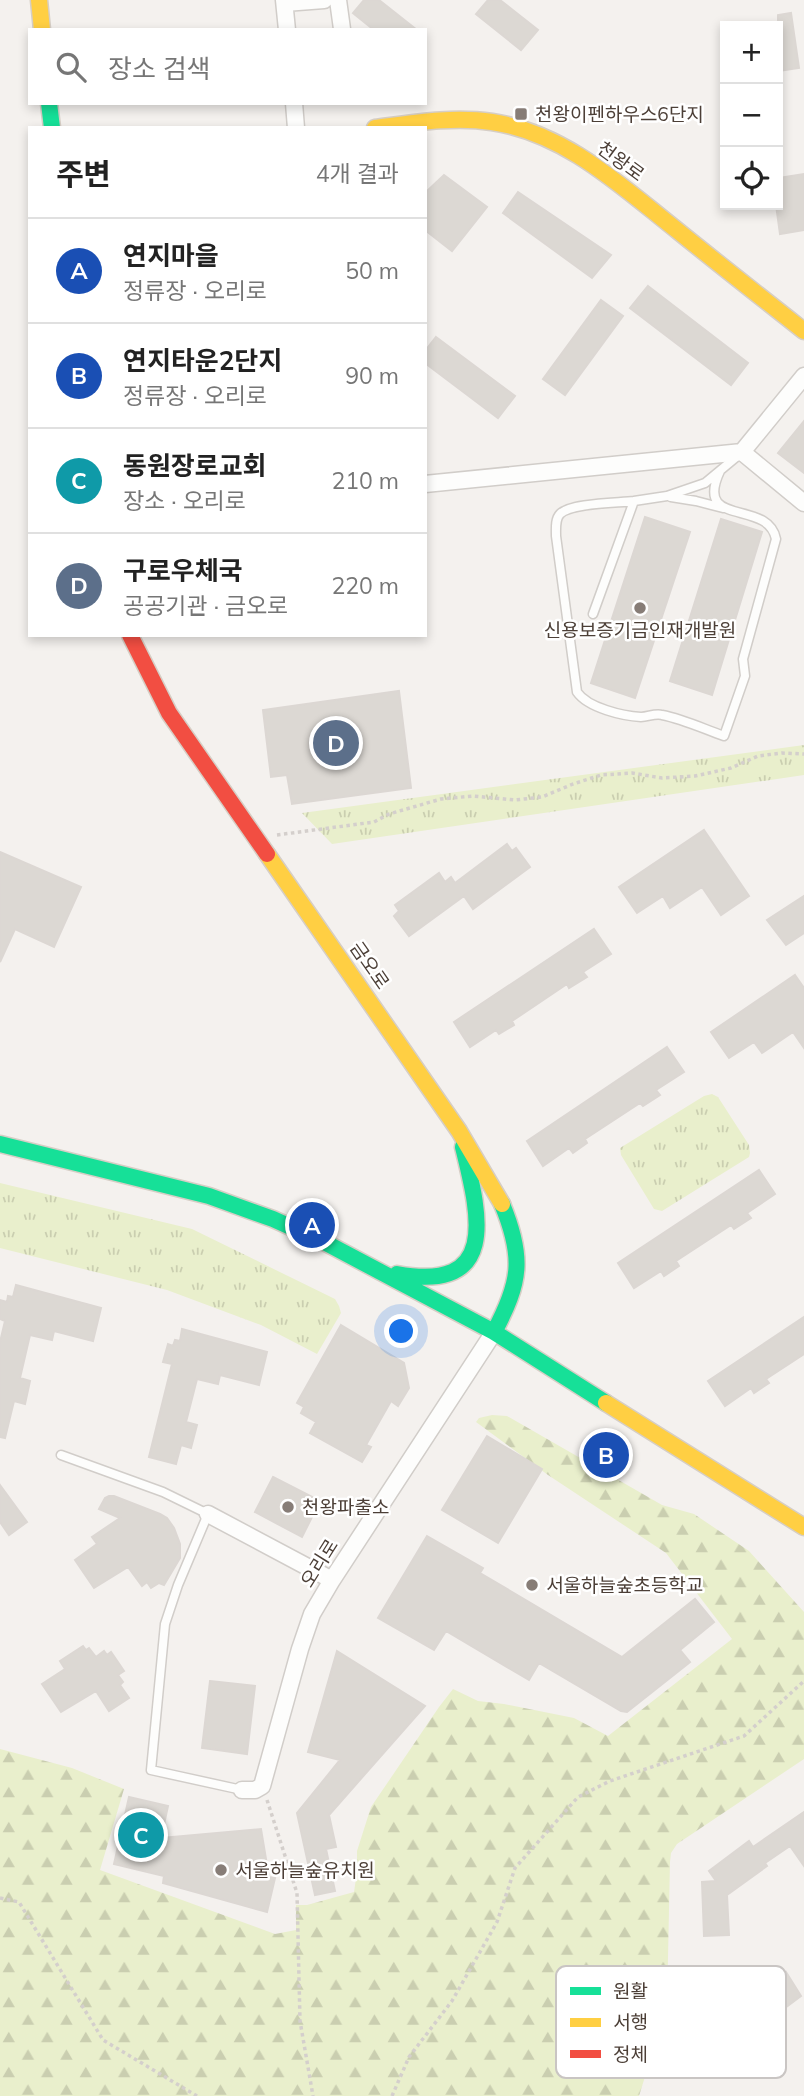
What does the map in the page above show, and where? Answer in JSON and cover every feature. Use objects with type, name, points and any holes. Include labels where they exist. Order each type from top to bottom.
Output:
[{"type":"main road","points":[[39,0],[42,28]]},
{"type":"main road","points":[[49,105],[52,126]]},
{"type":"main road","name":"천왕로","points":[[395,126],[477,120],[540,135],[591,164],[804,331]]},
{"type":"main road","name":"금오로","points":[[131,637],[169,713],[459,1131],[506,1211],[517,1251],[517,1273],[514,1295],[507,1313],[494,1332]]},
{"type":"main road","points":[[380,1270],[417,1278],[433,1278],[462,1266],[473,1253],[478,1240],[478,1227],[459,1131]]},
{"type":"main road","points":[[0,1144],[209,1196],[273,1219],[326,1243],[494,1332],[804,1527]]},
{"type":"street","points":[[287,28],[284,2],[324,0]]},
{"type":"street","points":[[338,0],[342,28]]},
{"type":"street","points":[[294,105],[296,126]]},
{"type":"street","points":[[427,484],[742,452],[804,376]]},
{"type":"street","points":[[742,452],[804,503]]},
{"type":"street","name":"오리로","points":[[262,1786],[312,1614],[494,1332]]},
{"type":"street","points":[[208,1514],[332,1580]]},
{"type":"street","points":[[242,1790],[255,1790],[262,1786]]},
{"type":"lane","points":[[667,496],[696,500],[766,522],[776,539],[743,659],[745,676],[724,736],[660,714],[645,717],[625,715],[589,704],[582,699],[577,692],[556,527],[560,514],[575,507],[667,496],[705,483],[742,452]]},
{"type":"lane","points":[[720,471],[713,486],[714,494],[722,507],[729,510]]},
{"type":"lane","points":[[593,614],[634,501]]},
{"type":"lane","points":[[61,1455],[163,1492],[208,1514],[165,1624],[151,1770],[242,1790]]},
{"type":"path","points":[[257,838],[374,822],[389,814],[442,799],[473,796],[515,800],[542,797],[601,775],[632,773],[662,778],[695,776],[731,768],[758,756],[804,754]]},
{"type":"path","points":[[392,2096],[409,2057],[452,2001],[497,1922],[516,1868],[578,1797],[610,1781],[744,1736],[804,1681]]},
{"type":"path","points":[[262,1786],[297,1893],[300,2021],[313,2096]]},
{"type":"path","points":[[0,1898],[19,1902],[103,2040],[197,2096]]},
{"type":"green space","points":[[804,745],[804,775],[332,844],[302,813]]},
{"type":"green space","points":[[712,1094],[718,1097],[749,1145],[749,1157],[662,1211],[654,1209],[621,1155],[620,1148],[704,1096]]},
{"type":"green space","points":[[0,1183],[192,1229],[335,1299],[341,1313],[317,1354],[261,1325],[167,1290],[0,1248]]},
{"type":"green space","points":[[507,1416],[662,1505],[694,1514],[749,1551],[804,1612],[804,1759],[677,1844],[671,1853],[668,1966],[556,1966],[556,2078],[645,2078],[639,2096],[0,2096],[0,1749],[72,1768],[124,1789],[100,1870],[275,1934],[296,1930],[296,1905],[307,1905],[354,1892],[357,1851],[371,1807],[453,1689],[478,1701],[574,1718],[608,1736],[732,1639],[666,1553],[548,1475],[476,1422],[479,1418]]},
{"type":"building","points":[[364,0],[379,0],[414,28],[372,28],[353,13]]},
{"type":"building","points":[[488,0],[500,0],[538,30],[521,50],[476,14]]},
{"type":"building","points":[[791,13],[799,68],[783,70],[783,21],[778,21],[778,15]]},
{"type":"building","points":[[804,174],[804,230],[780,234],[777,210],[783,210],[783,177]]},
{"type":"building","points":[[444,175],[487,207],[452,251],[427,232],[427,191]]},
{"type":"building","points":[[518,192],[611,255],[592,278],[503,213]]},
{"type":"building","points":[[648,286],[748,363],[731,385],[630,308]]},
{"type":"building","points":[[601,300],[623,316],[565,395],[543,379]]},
{"type":"building","points":[[436,337],[515,396],[498,418],[427,365],[427,348]]},
{"type":"building","points":[[804,421],[804,473],[778,453]]},
{"type":"building","name":"신용보증기금인재개발원","points":[[645,517],[690,532],[635,698],[591,683]]},
{"type":"building","points":[[721,519],[762,532],[712,695],[670,681]]},
{"type":"building","points":[[399,691],[411,788],[292,804],[287,775],[271,777],[263,710]]},
{"type":"building","points":[[704,830],[749,896],[721,915],[702,887],[670,908],[663,896],[637,913],[619,887]]},
{"type":"building","points":[[507,844],[512,851],[516,848],[530,867],[473,909],[464,896],[409,936],[394,916],[399,911],[395,905],[439,873],[445,882],[451,877],[455,883]]},
{"type":"building","points":[[0,852],[81,887],[54,947],[15,929],[0,962]]},
{"type":"building","points":[[804,896],[804,933],[786,945],[767,920]]},
{"type":"building","points":[[594,929],[611,954],[583,972],[587,977],[569,988],[567,984],[512,1021],[514,1025],[499,1034],[496,1030],[470,1047],[454,1022]]},
{"type":"building","points":[[795,975],[804,988],[804,1048],[793,1032],[762,1053],[754,1042],[729,1058],[711,1032]]},
{"type":"building","points":[[667,1047],[684,1072],[656,1090],[660,1095],[643,1106],[640,1103],[585,1139],[587,1143],[573,1153],[569,1148],[543,1166],[527,1141]]},
{"type":"building","points":[[759,1170],[775,1194],[747,1213],[751,1218],[734,1229],[731,1225],[676,1261],[679,1266],[664,1276],[661,1271],[634,1288],[618,1263]]},
{"type":"building","points":[[16,1285],[101,1308],[93,1341],[54,1331],[52,1340],[30,1335],[20,1378],[30,1381],[25,1404],[14,1401],[5,1438],[0,1437],[0,1342],[5,1321],[0,1319],[0,1300],[7,1302],[8,1296],[13,1297]]},
{"type":"building","points":[[804,1317],[804,1354],[766,1379],[769,1383],[754,1393],[751,1388],[725,1406],[708,1381]]},
{"type":"building","points":[[341,1325],[404,1363],[409,1388],[398,1406],[391,1401],[366,1445],[371,1447],[362,1462],[310,1433],[316,1422],[301,1413],[304,1407],[297,1403]]},
{"type":"building","points":[[182,1329],[267,1352],[259,1385],[220,1375],[218,1384],[197,1379],[186,1422],[197,1425],[191,1448],[181,1445],[176,1464],[149,1457],[172,1364],[163,1362],[168,1344],[173,1346],[175,1340],[180,1341]]},
{"type":"building","points":[[487,1436],[542,1469],[498,1543],[442,1510]]},
{"type":"building","name":"천왕파출소","points":[[273,1477],[320,1501],[302,1537],[255,1512]]},
{"type":"building","points":[[0,1485],[27,1522],[9,1535],[0,1522]]},
{"type":"building","points":[[109,1496],[160,1514],[167,1518],[174,1528],[180,1544],[180,1558],[164,1585],[159,1583],[151,1588],[147,1582],[142,1586],[128,1567],[94,1588],[75,1560],[97,1544],[92,1537],[120,1518],[99,1509]]},
{"type":"building","points":[[427,1536],[483,1568],[480,1573],[622,1657],[695,1599],[714,1622],[680,1650],[690,1662],[627,1712],[621,1711],[539,1663],[529,1680],[446,1631],[434,1650],[378,1618]]},
{"type":"building","points":[[83,1646],[86,1650],[89,1648],[96,1657],[104,1651],[107,1655],[111,1652],[124,1671],[118,1675],[123,1682],[120,1685],[129,1698],[109,1711],[96,1691],[61,1712],[42,1684],[65,1669],[60,1661]]},
{"type":"building","points":[[337,1651],[425,1706],[329,1815],[336,1847],[326,1849],[335,1891],[315,1895],[297,1813],[340,1760],[308,1752]]},
{"type":"building","points":[[210,1681],[255,1686],[247,1754],[202,1748]]},
{"type":"building","points":[[129,1797],[168,1806],[161,1838],[261,1829],[269,1877],[275,1878],[267,1912],[163,1883],[164,1876],[114,1864]]},
{"type":"building","points":[[804,1812],[804,1866],[790,1846],[765,1863],[767,1866],[727,1895],[729,1935],[704,1936],[702,1882],[716,1881],[709,1871],[749,1841],[753,1847]]},
{"type":"building","points":[[786,1972],[801,1996],[786,2007]]},
{"type":"traffic: fast","points":[[49,105],[52,126]]},
{"type":"traffic: fast","points":[[0,1144],[209,1196],[273,1219],[326,1243],[494,1332],[606,1403]]},
{"type":"traffic: fast","points":[[397,1274],[430,1277],[453,1271],[468,1260],[475,1242],[477,1221],[463,1147]]},
{"type":"traffic: fast","points":[[494,1332],[510,1298],[516,1269],[514,1239],[502,1204]]},
{"type":"traffic: slow","points":[[39,0],[42,28]]},
{"type":"traffic: slow","points":[[392,126],[477,120],[519,128],[544,137],[592,164],[614,180],[804,331]]},
{"type":"traffic: slow","points":[[267,854],[459,1131],[502,1204]]},
{"type":"traffic: slow","points":[[606,1403],[804,1527]]},
{"type":"traffic: jam","points":[[131,637],[169,713],[267,854]]},
{"type":"place","name":"천왕이펜하우스6단지","points":[[521,114]]},
{"type":"place","name":"신용보증기금인재개발원","points":[[640,608]]},
{"type":"place","name":"구로우체국","points":[[336,743]]},
{"type":"place","name":"연지마을","points":[[312,1225]]},
{"type":"place","name":"연지타운2단지","points":[[606,1455]]},
{"type":"place","name":"천왕파출소","points":[[288,1507]]},
{"type":"place","name":"서울하늘숲초등학교","points":[[532,1585]]},
{"type":"place","name":"동원장로교회","points":[[141,1835]]},
{"type":"place","name":"서울하늘숲유치원","points":[[221,1870]]}]
